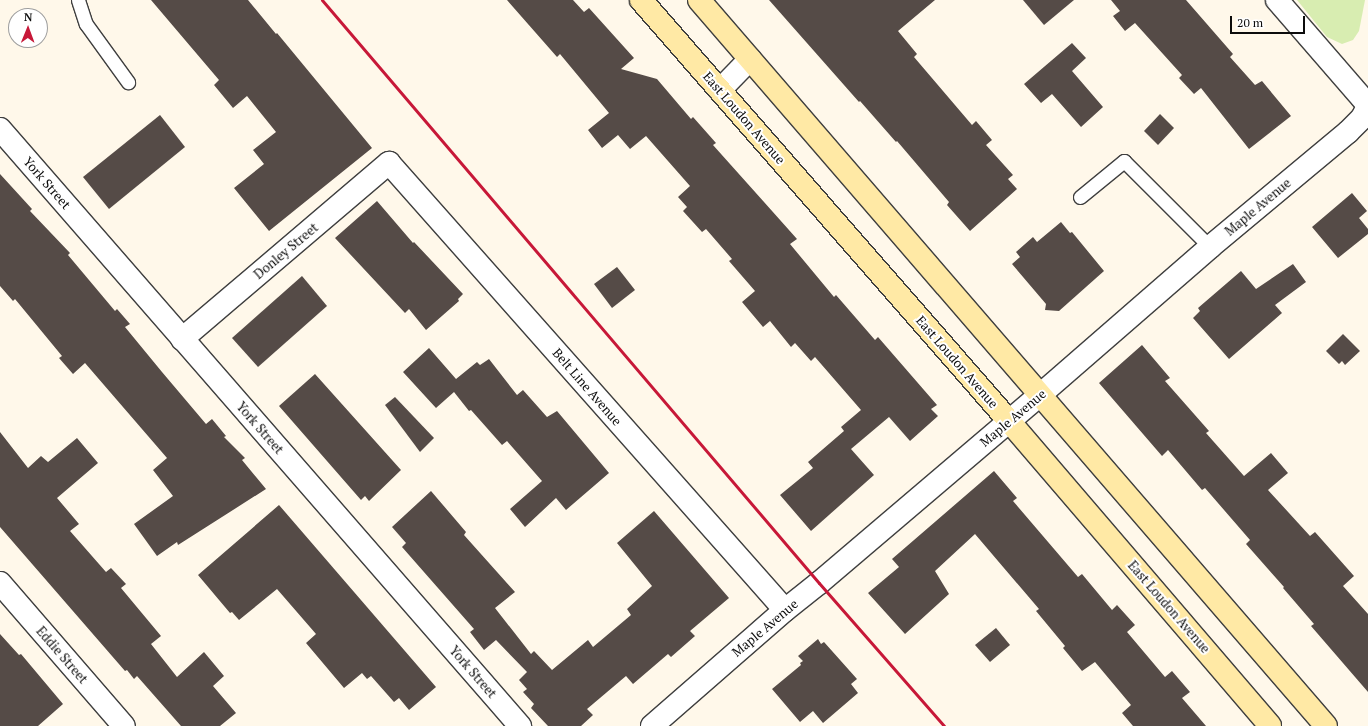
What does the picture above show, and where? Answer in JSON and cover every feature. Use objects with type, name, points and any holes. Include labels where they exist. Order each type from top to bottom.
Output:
[{"type":"main road","name":"East Loudon Avenue","points":[[641,0],[1009,421],[1270,726]]},
{"type":"main road","points":[[699,0],[1326,726]]},
{"type":"street","points":[[1276,0],[1368,105]]},
{"type":"street","points":[[720,90],[750,59]]},
{"type":"street","name":"Maple Avenue","points":[[652,726],[784,610],[819,583],[1040,395],[1210,247],[1348,132],[1362,118],[1368,105]]},
{"type":"street","name":"York Street","points":[[0,129],[520,726]]},
{"type":"street","name":"Donley Street","points":[[182,339],[389,163]]},
{"type":"street","name":"Belt Line Avenue","points":[[389,163],[784,610]]},
{"type":"street","name":"Eddie Street","points":[[0,583],[124,726]]},
{"type":"lane","points":[[78,0],[86,24],[128,82]]},
{"type":"lane","points":[[1080,197],[1124,162],[1210,247]]},
{"type":"green space","points":[[1297,0],[1365,0],[1359,31],[1353,40],[1342,44],[1327,37]]},
{"type":"building","points":[[151,0],[248,0],[372,148],[269,231],[234,188],[264,164],[253,150],[276,132],[247,96],[233,108],[214,85],[219,80]]},
{"type":"building","points":[[507,0],[573,0],[584,12],[589,8],[634,58],[621,69],[657,79],[691,119],[693,117],[716,143],[713,145],[797,239],[790,244],[834,297],[836,295],[875,340],[878,337],[937,405],[931,409],[938,416],[910,441],[889,417],[851,449],[874,475],[811,531],[780,495],[813,468],[808,462],[844,431],[841,427],[861,410],[815,357],[811,361],[795,343],[791,347],[770,321],[763,327],[742,302],[755,291],[729,261],[732,259],[706,229],[702,232],[683,211],[687,207],[678,197],[690,186],[646,136],[630,149],[618,135],[602,148],[588,130],[609,113],[560,54],[557,57]]},
{"type":"building","points":[[769,0],[935,0],[898,31],[917,54],[914,57],[972,125],[976,121],[992,140],[986,145],[1013,175],[1008,179],[1017,189],[970,231],[947,205],[949,202],[897,141],[896,142],[860,101],[859,102]]},
{"type":"building","points":[[1023,0],[1074,0],[1044,25]]},
{"type":"building","points":[[1111,0],[1186,0],[1233,54],[1230,57],[1255,85],[1262,81],[1291,116],[1249,149],[1201,88],[1194,94],[1179,78],[1182,75],[1135,23],[1125,31],[1113,16],[1120,11]]},
{"type":"building","points":[[1072,43],[1086,58],[1072,71],[1103,107],[1081,127],[1052,94],[1041,103],[1024,84]]},
{"type":"building","points":[[1160,114],[1174,128],[1158,145],[1144,131]]},
{"type":"building","points":[[160,115],[185,147],[109,209],[83,177]]},
{"type":"building","points":[[0,174],[32,209],[30,211],[70,253],[68,255],[115,311],[117,309],[130,324],[125,327],[162,372],[206,424],[212,419],[226,436],[224,437],[245,458],[242,460],[266,489],[178,545],[177,542],[157,556],[134,524],[173,496],[153,470],[167,458],[85,363],[73,374],[59,358],[62,356],[15,299],[13,301],[0,286]]},
{"type":"building","points":[[1352,193],[1367,211],[1359,218],[1368,229],[1368,234],[1338,258],[1312,227]]},
{"type":"building","points":[[377,201],[413,243],[414,242],[463,294],[458,299],[459,301],[426,330],[409,309],[405,313],[335,238]]},
{"type":"building","points":[[1061,222],[1070,233],[1072,232],[1104,271],[1059,311],[1045,310],[1046,304],[1012,264],[1020,257],[1016,252],[1033,237],[1037,242]]},
{"type":"building","points":[[1293,264],[1306,282],[1275,305],[1282,313],[1229,359],[1193,318],[1200,311],[1198,308],[1241,271],[1256,289]]},
{"type":"building","points":[[617,267],[635,290],[612,308],[594,284]]},
{"type":"building","points":[[302,276],[327,306],[258,367],[232,338]]},
{"type":"building","points":[[1343,334],[1360,351],[1345,365],[1342,361],[1339,364],[1326,351]]},
{"type":"building","points":[[1142,345],[1170,378],[1165,381],[1209,431],[1206,433],[1244,476],[1271,453],[1288,473],[1268,490],[1310,536],[1315,532],[1354,576],[1343,586],[1368,614],[1368,692],[1311,626],[1314,624],[1246,544],[1250,540],[1205,488],[1202,490],[1168,450],[1162,456],[1099,383]]},
{"type":"building","points":[[429,348],[456,379],[477,362],[480,365],[489,359],[517,395],[523,390],[547,417],[557,411],[609,473],[566,510],[556,498],[525,527],[510,509],[542,481],[507,441],[502,445],[471,410],[469,411],[454,392],[436,408],[403,372]]},
{"type":"building","points":[[315,374],[401,470],[369,501],[365,496],[361,500],[279,406]]},
{"type":"building","points":[[395,397],[434,438],[420,452],[385,405]]},
{"type":"building","points":[[0,432],[28,468],[41,456],[48,462],[77,438],[98,463],[57,498],[79,524],[70,531],[106,572],[111,568],[126,584],[121,588],[161,636],[151,644],[177,677],[204,652],[224,676],[213,686],[236,713],[220,726],[181,726],[137,676],[134,679],[127,670],[125,671],[0,527]]},
{"type":"building","points":[[994,471],[1017,498],[1013,501],[1078,577],[1082,574],[1112,610],[1117,605],[1135,625],[1127,632],[1165,677],[1172,671],[1190,692],[1182,698],[1206,726],[1133,726],[1122,713],[1131,705],[1095,662],[1082,671],[1063,648],[1065,646],[1036,611],[1039,609],[975,534],[935,571],[949,594],[905,634],[868,593],[899,567],[892,559]]},
{"type":"building","points":[[431,491],[466,532],[464,535],[515,592],[495,608],[531,654],[534,651],[552,670],[588,640],[593,647],[631,615],[627,609],[652,586],[617,543],[654,511],[729,598],[690,631],[695,636],[671,657],[668,654],[633,684],[626,676],[587,709],[593,715],[581,726],[548,726],[531,708],[534,704],[523,692],[527,689],[519,680],[527,672],[496,640],[484,650],[470,632],[474,629],[402,547],[406,543],[392,527]]},
{"type":"building","points":[[279,505],[436,687],[409,710],[399,698],[394,702],[371,676],[367,679],[362,673],[344,688],[306,643],[316,634],[277,589],[239,620],[232,612],[230,613],[198,575]]},
{"type":"building","points":[[996,628],[1010,645],[990,662],[975,645]]},
{"type":"building","points":[[0,634],[19,655],[21,654],[63,704],[38,726],[0,726]]},
{"type":"building","points":[[818,639],[821,644],[824,642],[857,679],[851,684],[858,693],[823,723],[813,711],[800,722],[772,689],[801,665],[800,663],[803,661],[798,656]]},
{"type":"railway","points":[[322,0],[819,583],[944,726]]}]
